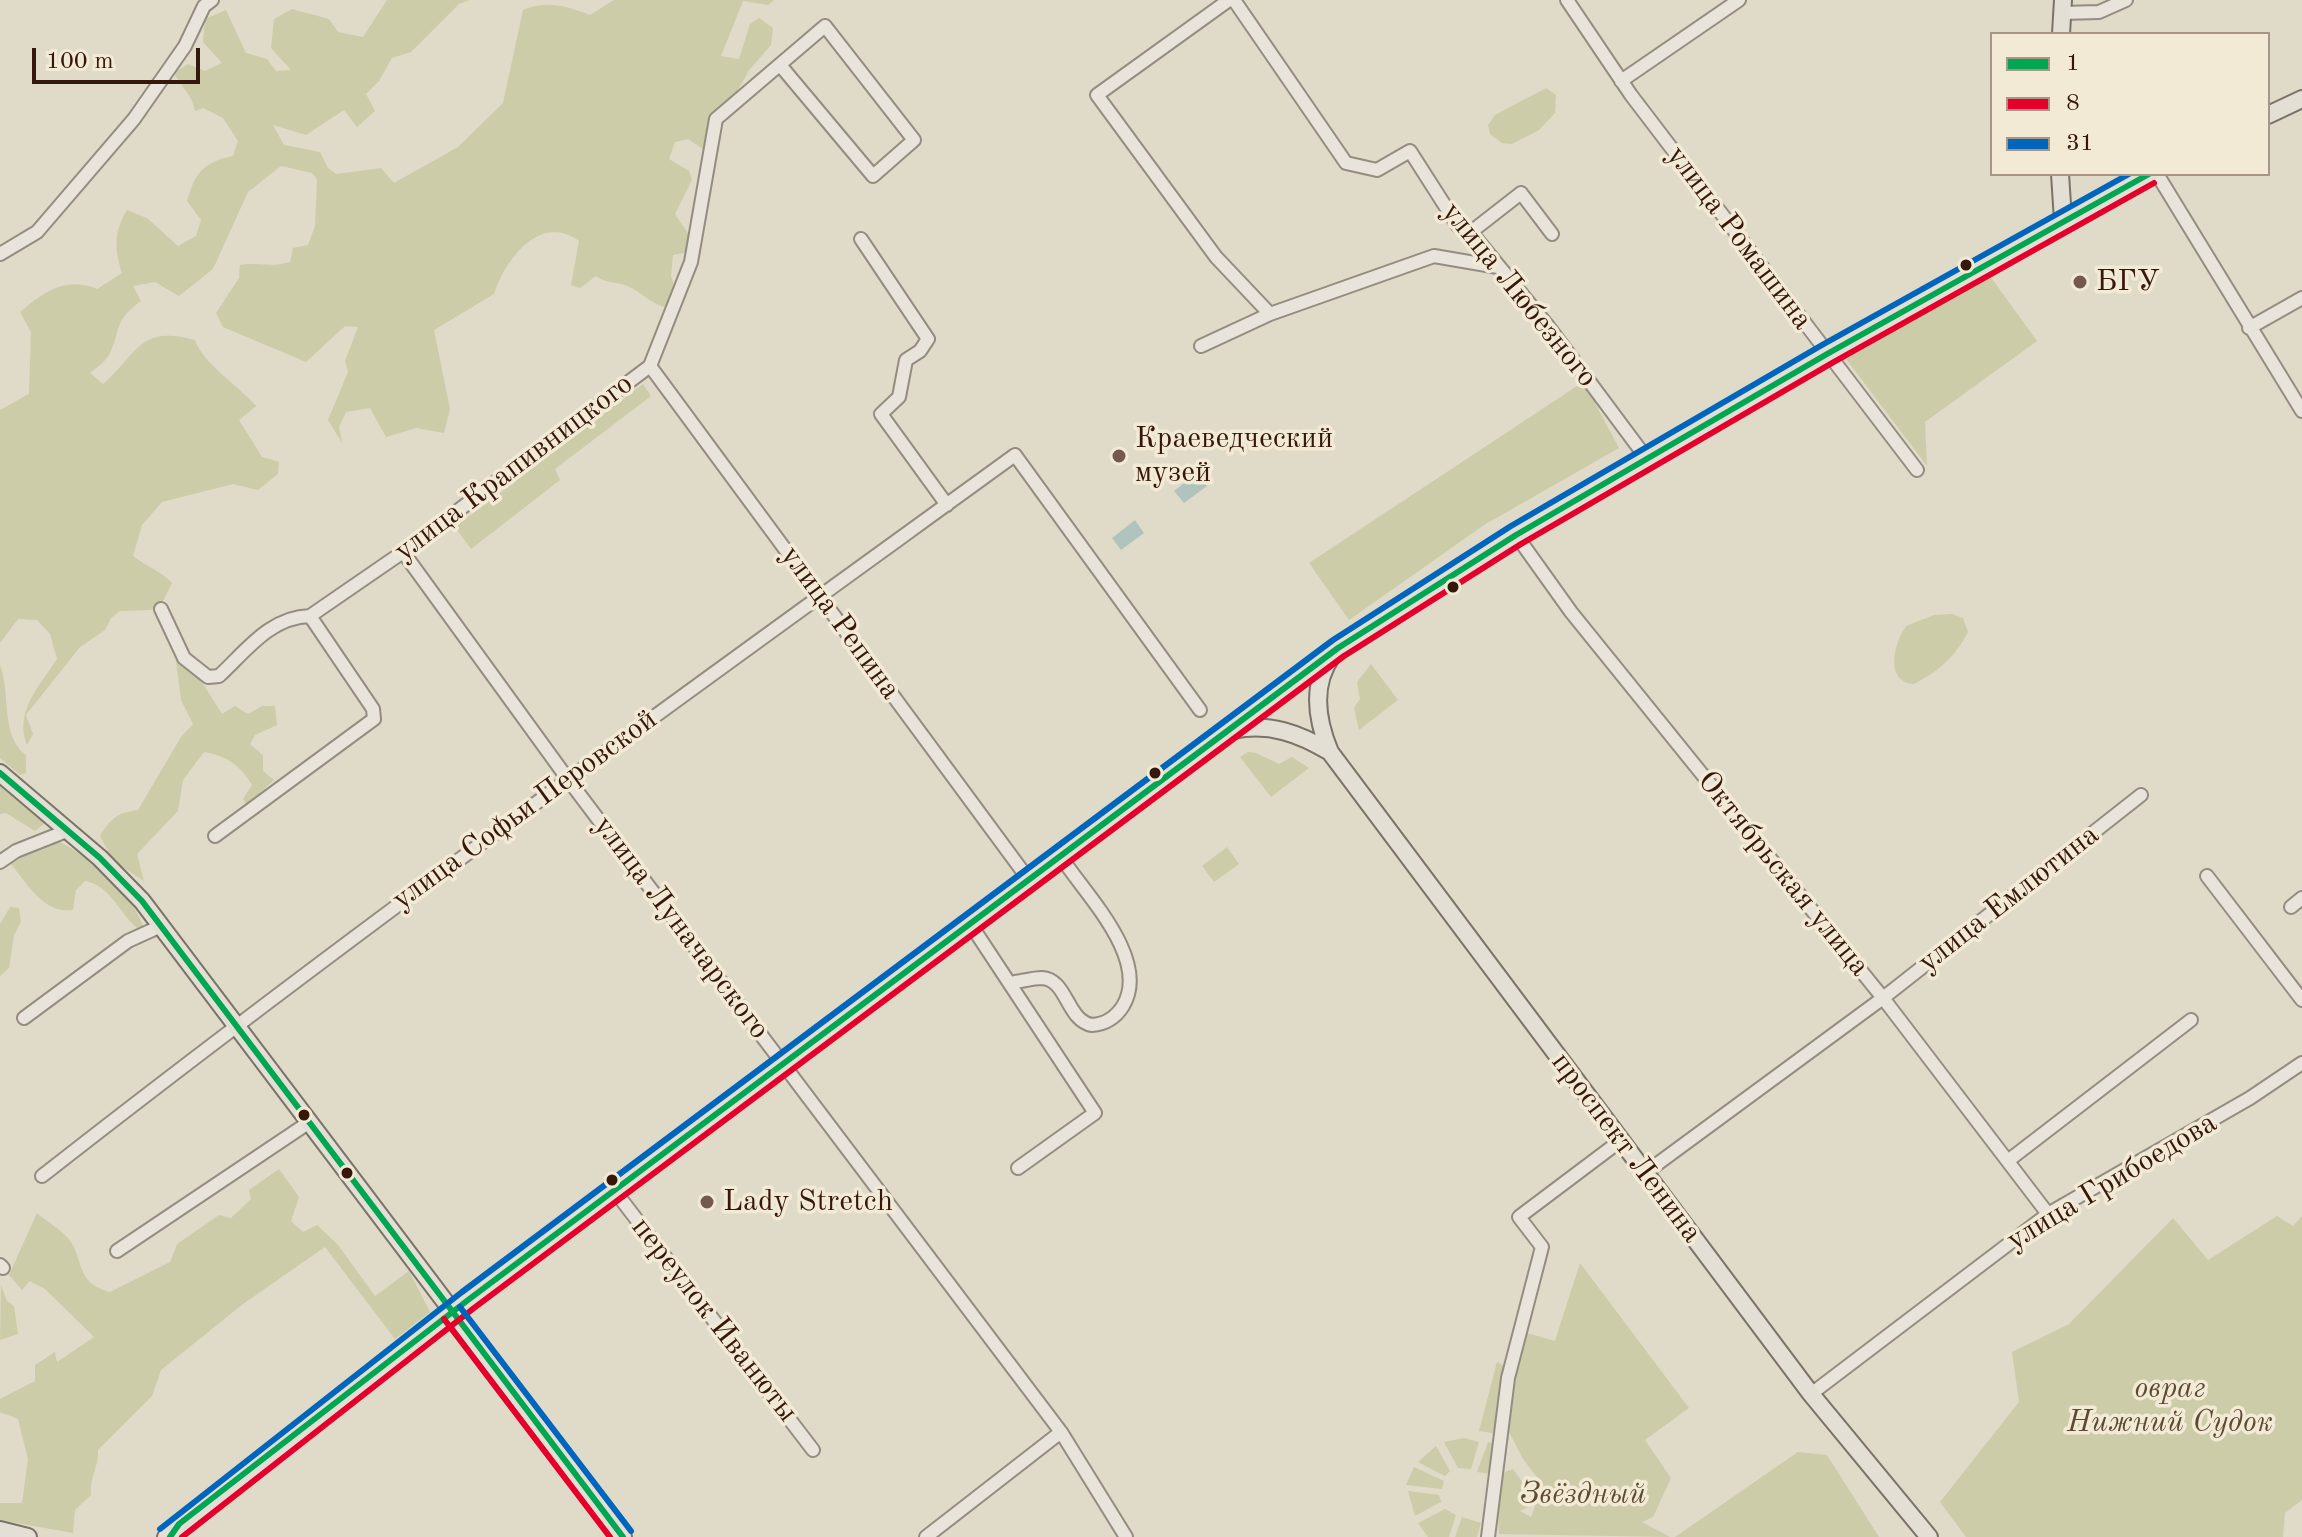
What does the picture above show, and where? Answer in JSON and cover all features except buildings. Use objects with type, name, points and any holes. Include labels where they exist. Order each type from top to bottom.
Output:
[{"type":"main road","points":[[2061,32],[2063,6]]},
{"type":"main road","points":[[2270,114],[2302,99]]},
{"type":"main road","points":[[2060,176],[2063,220]]},
{"type":"main road","points":[[171,1533],[614,1190],[1338,648],[1516,535],[1827,354],[2145,176]]},
{"type":"main road","points":[[1330,752],[1322,732],[1318,700],[1324,669],[1338,648]]},
{"type":"main road","points":[[1228,731],[1248,727],[1279,729],[1330,752]]},
{"type":"main road","name":"проспект Ленина","points":[[1330,752],[1811,1394],[1929,1537]]},
{"type":"main road","points":[[0,773],[124,881],[161,926],[623,1537]]},
{"type":"main road","points":[[0,1530],[28,1537]]},
{"type":"street","name":"улица Любезного","points":[[1232,0],[1346,163],[1377,170],[1410,151],[1458,226],[1471,232],[1556,337],[1647,459]]},
{"type":"street","points":[[1232,0],[1097,95],[1216,257],[1270,314]]},
{"type":"street","name":"улица Ромашина","points":[[1567,0],[1621,81],[1917,470]]},
{"type":"street","points":[[1621,81],[1739,0]]},
{"type":"street","points":[[2063,6],[2090,13],[2126,0]]},
{"type":"street","points":[[0,254],[37,232],[134,119],[185,46],[203,2]]},
{"type":"street","name":"улица Крапивницкого","points":[[161,609],[184,658],[208,677],[214,678],[273,625],[294,617],[310,616],[403,552],[650,366],[691,262],[716,119],[825,26],[914,140],[873,176],[780,65]]},
{"type":"street","points":[[2158,176],[2302,411]]},
{"type":"street","points":[[1471,232],[1521,193],[1552,234]]},
{"type":"street","points":[[861,239],[928,339],[920,351],[906,360],[899,397],[881,414],[947,505]]},
{"type":"street","points":[[1201,346],[1270,314],[1434,256],[1498,267]]},
{"type":"street","points":[[2249,328],[2302,298]]},
{"type":"street","name":"улица Репина","points":[[650,366],[1029,880]]},
{"type":"street","name":"улица Софьи Перовской","points":[[42,1176],[234,1026],[567,778],[1015,455],[1200,710]]},
{"type":"street","name":"Октябрьская улица","points":[[1516,535],[1571,612],[1883,998],[2048,1214]]},
{"type":"street","name":"улица Луначарского","points":[[403,552],[567,778],[1061,1432],[1126,1537]]},
{"type":"street","points":[[215,836],[374,719],[373,709],[310,616]]},
{"type":"street","name":"улица Емлютина","points":[[1645,1173],[1883,998],[2141,795]]},
{"type":"street","points":[[0,862],[16,851],[69,830]]},
{"type":"street","points":[[1015,982],[1043,978],[1052,981],[1078,1019],[1092,1025],[1111,1019],[1128,997],[1130,972],[1124,951],[1061,857]]},
{"type":"street","points":[[2207,876],[2302,1000]]},
{"type":"street","points":[[2291,907],[2302,898]]},
{"type":"street","points":[[971,925],[1095,1113],[1018,1168]]},
{"type":"street","points":[[24,1018],[128,941],[161,926]]},
{"type":"street","points":[[2009,1160],[2191,1020]]},
{"type":"street","name":"улица Грибоедова","points":[[1811,1394],[2048,1214],[2250,1098],[2302,1063]]},
{"type":"street","points":[[117,1251],[308,1123]]},
{"type":"street","points":[[1488,1537],[1513,1359],[1542,1247],[1519,1217],[1620,1141]]},
{"type":"street","name":"переулок Иванюты","points":[[614,1190],[813,1450]]},
{"type":"street","points":[[926,1537],[1061,1432]]},
{"type":"green space","points":[[387,0],[470,0],[459,4],[411,52],[392,58],[379,81],[366,94],[375,111],[357,127],[344,110],[306,135],[273,125],[284,145],[320,152],[328,168],[336,174],[381,168],[394,183],[458,147],[503,103],[523,10],[556,5],[590,15],[614,0],[774,0],[768,5],[743,1],[721,56],[739,59],[750,24],[759,18],[773,28],[771,45],[750,69],[703,149],[688,139],[675,142],[669,159],[689,171],[692,180],[675,214],[699,250],[673,255],[671,276],[678,296],[668,308],[627,286],[596,276],[580,288],[571,285],[579,241],[551,232],[538,236],[516,254],[494,294],[434,330],[450,409],[444,433],[416,428],[386,437],[370,408],[346,412],[339,427],[342,443],[328,420],[348,372],[345,361],[358,327],[345,326],[306,362],[223,327],[216,313],[239,278],[240,265],[290,262],[293,248],[308,245],[315,226],[317,180],[312,173],[281,166],[248,192],[213,269],[179,296],[155,282],[133,286],[141,301],[122,320],[107,358],[90,373],[103,384],[150,339],[176,336],[195,340],[213,366],[256,406],[239,420],[262,457],[279,462],[278,474],[258,490],[233,484],[162,502],[142,525],[133,556],[172,583],[163,601],[151,610],[120,611],[111,618],[105,630],[80,647],[26,715],[33,734],[27,745],[24,733],[26,710],[57,659],[50,634],[37,620],[18,619],[0,643],[0,410],[29,394],[31,332],[20,312],[56,288],[75,284],[97,289],[122,273],[117,240],[127,210],[147,218],[178,246],[196,236],[201,220],[187,201],[193,183],[207,165],[233,156],[238,141],[223,118],[203,108],[195,111],[174,73],[188,64],[205,71],[222,63],[203,42],[205,19],[226,10],[246,53],[267,59],[276,71],[291,70],[271,48],[274,19],[292,9],[329,19],[338,32],[363,37]]},
{"type":"green space","points":[[1546,88],[1556,95],[1555,113],[1539,130],[1512,144],[1502,143],[1490,134],[1488,125],[1495,115]]},
{"type":"green space","points":[[1990,276],[2037,341],[1925,422],[1927,466],[1846,359]]},
{"type":"green space","points":[[643,384],[651,396],[555,469],[560,480],[471,549],[455,527]]},
{"type":"green space","points":[[1577,386],[1587,388],[1619,448],[1484,525],[1349,620],[1309,563]]},
{"type":"green space","points":[[1952,614],[1963,618],[1968,632],[1958,649],[1923,679],[1914,684],[1905,682],[1898,676],[1894,661],[1906,626],[1934,615]]},
{"type":"green space","points":[[176,661],[193,668],[222,714],[235,706],[248,714],[262,706],[275,706],[277,725],[255,735],[250,744],[263,755],[263,771],[274,780],[247,805],[243,799],[252,785],[243,772],[232,762],[204,752],[183,780],[178,811],[137,854],[144,881],[114,862],[100,836],[115,817],[138,810],[181,737],[193,724],[181,700]]},
{"type":"green space","points":[[1371,664],[1398,700],[1359,730],[1354,708],[1360,699],[1357,682]]},
{"type":"green space","points":[[0,665],[9,726],[18,747],[26,755],[26,773],[20,775],[0,758]]},
{"type":"green space","points":[[1248,752],[1279,764],[1292,757],[1309,768],[1271,797],[1240,757]]},
{"type":"green space","points":[[0,786],[45,823],[35,831],[6,813],[0,814]]},
{"type":"green space","points":[[57,841],[82,855],[108,877],[130,902],[143,926],[160,938],[138,929],[114,900],[96,885],[85,881],[76,890],[73,910],[53,907],[30,889],[11,864],[14,857]]},
{"type":"green space","points":[[1227,847],[1239,864],[1214,882],[1202,866]]},
{"type":"green space","points":[[10,907],[19,908],[21,922],[14,935],[9,968],[0,976],[0,924]]},
{"type":"green space","points":[[279,1169],[299,1197],[291,1221],[303,1232],[317,1225],[338,1245],[375,1296],[409,1271],[430,1312],[395,1339],[325,1247],[243,1304],[161,1370],[152,1396],[98,1450],[91,1495],[75,1510],[73,1533],[0,1520],[0,1503],[22,1503],[28,1459],[18,1419],[0,1412],[0,1399],[35,1381],[35,1365],[55,1352],[57,1362],[94,1337],[45,1289],[30,1281],[22,1290],[9,1275],[37,1213],[68,1238],[91,1283],[110,1292],[170,1262],[177,1244],[219,1215],[231,1218],[251,1199],[249,1190]]},
{"type":"green space","name":"овраг Нижний Судок","points":[[2277,1216],[2293,1226],[2302,1216],[2302,1500],[2285,1513],[2283,1537],[1966,1537],[1940,1502],[2019,1402],[2012,1352],[2069,1324],[2173,1218],[2208,1260]]},
{"type":"green space","points":[[1580,1263],[1689,1408],[1645,1440],[1671,1478],[1653,1517],[1642,1522],[1670,1537],[1499,1534],[1497,1493],[1505,1472],[1513,1469],[1525,1486],[1530,1506],[1520,1511],[1531,1517],[1543,1485],[1523,1459],[1509,1432],[1511,1385],[1523,1332],[1555,1341]]},
{"type":"green space","points":[[1,1285],[7,1301],[14,1306],[18,1334],[0,1340]]},
{"type":"green space","points":[[1497,1362],[1506,1367],[1498,1434],[1479,1431]]},
{"type":"green space","points":[[1464,1438],[1479,1442],[1471,1469],[1458,1468],[1444,1442]]},
{"type":"green space","points":[[1488,1442],[1495,1444],[1492,1474],[1477,1472]]},
{"type":"green space","points":[[1436,1446],[1450,1471],[1445,1476],[1418,1462]]},
{"type":"green space","name":"Звёздный","points":[[1798,1452],[1827,1455],[1879,1537],[1675,1537]]},
{"type":"green space","points":[[1414,1467],[1444,1481],[1442,1489],[1406,1485]]},
{"type":"green space","points":[[1408,1491],[1439,1495],[1441,1502],[1415,1516]]},
{"type":"green space","points":[[1445,1509],[1456,1515],[1449,1537],[1428,1537],[1418,1523]]},
{"type":"green space","points":[[1462,1517],[1481,1523],[1477,1537],[1455,1537]]},
{"type":"shaded area","points":[[1197,473],[1207,486],[1184,503],[1174,491]]},
{"type":"shaded area","points":[[1135,520],[1144,533],[1121,550],[1112,538]]},
{"type":"transit line","name":"31","points":[[160,1529],[462,1292],[1333,640],[1511,526],[1822,345],[2125,176]]},
{"type":"transit line","name":"1","points":[[170,1537],[179,1524],[468,1300],[1338,648],[1516,535],[1827,354],[2145,176]]},
{"type":"transit line","name":"8","points":[[182,1537],[474,1308],[1344,656],[1521,544],[1832,363],[2154,183]]},
{"type":"transit line","name":"1","points":[[0,773],[100,858],[142,901],[623,1537]]},
{"type":"transit line","name":"31","points":[[460,1307],[631,1531]]},
{"type":"transit line","name":"8","points":[[444,1319],[610,1537]]},
{"type":"place","name":"БГУ","points":[[2080,282]]},
{"type":"place","name":"Краеведческий музей","points":[[1119,456]]},
{"type":"place","name":"Lady Stretch","points":[[707,1202]]}]
